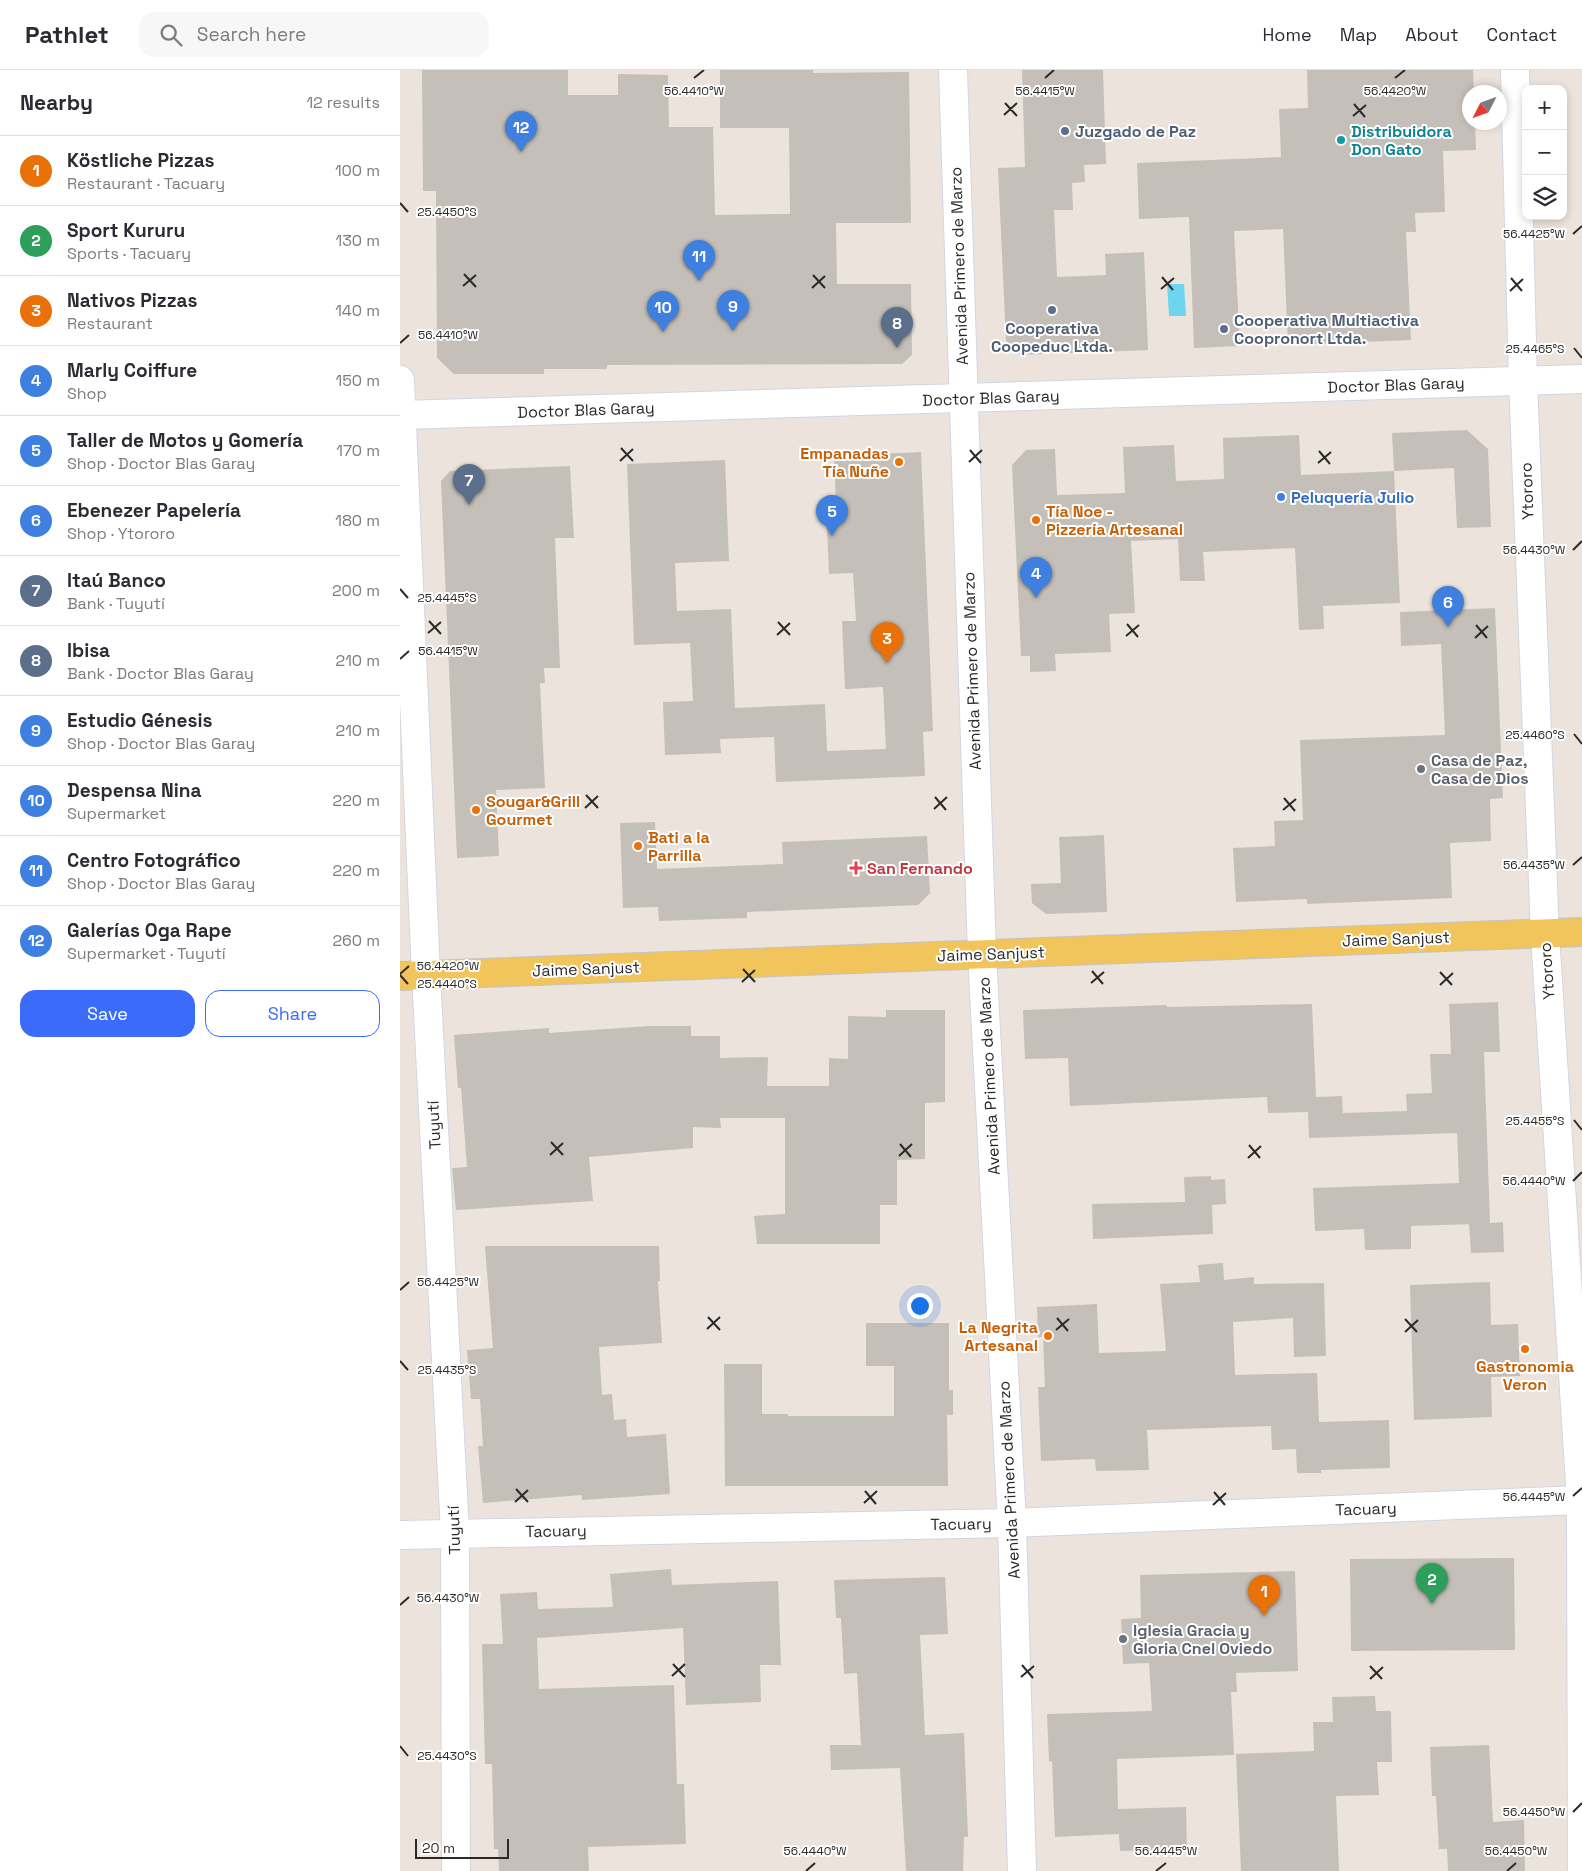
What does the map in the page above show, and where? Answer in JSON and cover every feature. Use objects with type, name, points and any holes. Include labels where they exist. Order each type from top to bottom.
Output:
[{"type":"main road","name":"Jaime Sanjust","points":[[413,975],[1582,932]]},
{"type":"street","name":"Avenida Primero de Marzo","points":[[953,70],[982,954],[1012,1523],[1022,1871]]},
{"type":"street","name":"Ytororo","points":[[1515,70],[1523,381],[1545,934],[1582,1500],[1582,1871]]},
{"type":"street","name":"Doctor Blas Garay","points":[[401,415],[1582,379]]},
{"type":"street","name":"Tuyutí","points":[[400,380],[413,975],[455,1533],[456,1871]]},
{"type":"street","name":"Tacuary","points":[[400,1535],[1012,1523],[1582,1500]]},
{"type":"water","points":[[1167,284],[1184,284],[1186,316],[1169,316]]},
{"type":"building","points":[[422,70],[568,70],[568,95],[618,95],[618,74],[668,75],[669,127],[713,127],[715,215],[790,214],[789,128],[720,128],[720,70],[813,70],[813,73],[909,72],[911,223],[836,223],[837,284],[911,284],[912,355],[902,364],[607,365],[607,369],[544,369],[544,374],[454,374],[437,358],[436,191],[423,191]]},
{"type":"building","points":[[1022,70],[1103,70],[1106,164],[1084,165],[1085,182],[1072,183],[1073,210],[1054,210],[1057,277],[1106,275],[1105,254],[1144,252],[1148,350],[1020,355],[1006,341],[998,168],[1025,167]]},
{"type":"building","points":[[1307,70],[1473,70],[1474,85],[1462,85],[1462,130],[1475,130],[1476,150],[1443,151],[1445,212],[1415,213],[1416,232],[1406,232],[1411,340],[1288,345],[1283,229],[1234,231],[1240,346],[1194,348],[1189,217],[1139,219],[1137,163],[1281,157],[1279,109],[1308,108]]},
{"type":"building","points":[[1467,430],[1488,449],[1491,527],[1457,528],[1454,468],[1394,471],[1392,433]]},
{"type":"building","points":[[1299,435],[1301,475],[1394,471],[1400,603],[1323,606],[1324,629],[1299,630],[1295,548],[1203,552],[1205,581],[1180,581],[1178,539],[1131,541],[1135,613],[1109,614],[1111,652],[1055,654],[1056,671],[1030,672],[1030,656],[1021,656],[1012,465],[1026,450],[1055,449],[1057,495],[1125,493],[1123,447],[1174,445],[1176,481],[1224,479],[1223,438]]},
{"type":"building","points":[[921,452],[933,731],[923,732],[925,776],[776,782],[774,737],[720,739],[721,753],[665,755],[663,702],[693,701],[690,643],[634,645],[627,464],[725,460],[729,561],[675,563],[677,611],[731,609],[735,708],[825,704],[827,751],[886,749],[883,687],[845,689],[842,621],[856,621],[853,573],[829,574],[827,526],[837,526],[834,456]]},
{"type":"building","points":[[570,466],[574,538],[555,538],[560,668],[544,668],[545,683],[540,683],[545,788],[496,790],[499,856],[457,858],[441,481],[450,471]]},
{"type":"building","points":[[1495,608],[1503,798],[1490,799],[1491,841],[1450,843],[1452,898],[1307,904],[1307,899],[1236,902],[1233,848],[1275,846],[1274,821],[1303,820],[1300,740],[1445,735],[1441,644],[1401,646],[1400,612]]},
{"type":"building","points":[[655,822],[657,869],[783,864],[782,842],[927,836],[930,893],[918,905],[747,912],[747,918],[659,921],[658,907],[623,908],[620,823]]},
{"type":"building","points":[[1104,835],[1107,912],[1046,914],[1032,903],[1031,884],[1061,883],[1059,837]]},
{"type":"building","points":[[1498,1002],[1500,1052],[1484,1052],[1490,1223],[1503,1222],[1504,1252],[1471,1253],[1469,1224],[1411,1226],[1411,1249],[1365,1250],[1364,1229],[1315,1231],[1313,1188],[1459,1183],[1457,1133],[1309,1138],[1308,1112],[1268,1113],[1267,1097],[1070,1106],[1068,1058],[1025,1059],[1023,1010],[1167,1005],[1167,1007],[1312,1004],[1316,1097],[1342,1096],[1343,1113],[1407,1111],[1406,1094],[1432,1093],[1430,1054],[1451,1054],[1449,1004]]},
{"type":"building","points":[[886,1010],[945,1010],[945,1102],[925,1103],[925,1159],[897,1160],[897,1205],[880,1205],[880,1244],[757,1244],[754,1216],[785,1214],[785,1118],[720,1118],[721,1128],[693,1127],[693,1148],[589,1157],[593,1201],[456,1210],[452,1168],[467,1167],[461,1088],[458,1088],[454,1035],[549,1028],[549,1033],[649,1026],[691,1026],[691,1036],[720,1036],[720,1058],[768,1057],[767,1086],[829,1086],[829,1058],[848,1059],[848,1016],[886,1017]]},
{"type":"building","points":[[1211,1176],[1211,1180],[1225,1179],[1226,1204],[1212,1205],[1213,1234],[1093,1239],[1092,1204],[1185,1202],[1184,1177]]},
{"type":"building","points":[[485,1246],[659,1246],[660,1281],[658,1281],[662,1343],[599,1347],[602,1395],[612,1394],[614,1420],[626,1419],[627,1437],[666,1434],[670,1494],[582,1500],[582,1495],[483,1503],[478,1446],[483,1446],[480,1399],[471,1399],[467,1350],[493,1348]]},
{"type":"building","points":[[1223,1263],[1224,1280],[1254,1277],[1254,1284],[1324,1283],[1326,1356],[1294,1357],[1293,1318],[1233,1322],[1235,1375],[1317,1373],[1319,1422],[1389,1420],[1390,1468],[1321,1470],[1321,1473],[1297,1473],[1296,1449],[1272,1450],[1271,1426],[1147,1430],[1149,1470],[1096,1471],[1095,1459],[1041,1461],[1038,1387],[1045,1387],[1043,1337],[1038,1337],[1037,1307],[1097,1304],[1099,1353],[1166,1351],[1160,1284],[1200,1282],[1198,1265]]},
{"type":"building","points":[[1490,1282],[1491,1325],[1518,1324],[1520,1376],[1491,1377],[1492,1417],[1414,1420],[1410,1285]]},
{"type":"building","points":[[866,1323],[949,1323],[949,1390],[953,1390],[953,1415],[947,1415],[948,1486],[725,1486],[724,1364],[762,1364],[762,1414],[788,1414],[788,1416],[894,1416],[894,1366],[866,1366]]},
{"type":"building","points":[[1514,1558],[1515,1650],[1351,1651],[1350,1559]]},
{"type":"building","points":[[671,1569],[672,1585],[778,1581],[781,1665],[760,1665],[761,1702],[686,1705],[683,1628],[537,1638],[539,1689],[674,1685],[677,1784],[684,1784],[686,1844],[588,1847],[589,1871],[499,1871],[498,1849],[494,1849],[492,1764],[485,1764],[482,1644],[503,1644],[500,1594],[537,1592],[538,1609],[613,1607],[610,1574]]},
{"type":"building","points":[[1295,1571],[1298,1671],[1236,1673],[1237,1692],[1231,1692],[1234,1755],[1117,1759],[1118,1809],[1186,1807],[1187,1849],[1120,1851],[1119,1834],[1055,1837],[1052,1761],[1049,1762],[1047,1714],[1152,1711],[1149,1663],[1123,1664],[1121,1619],[1141,1618],[1140,1575]]},
{"type":"building","points":[[945,1577],[948,1634],[920,1635],[925,1735],[964,1733],[968,1837],[964,1837],[963,1871],[906,1871],[900,1768],[831,1770],[830,1745],[861,1745],[857,1673],[844,1674],[841,1618],[836,1618],[834,1580]]},
{"type":"building","points":[[1375,1696],[1376,1711],[1391,1711],[1392,1762],[1377,1762],[1379,1795],[1336,1796],[1339,1871],[1241,1871],[1236,1754],[1314,1751],[1313,1722],[1333,1722],[1332,1697]]},
{"type":"building","points":[[1489,1745],[1493,1822],[1524,1820],[1525,1871],[1448,1871],[1447,1849],[1439,1849],[1436,1796],[1432,1796],[1430,1747]]},
{"type":"place","name":"Juzgado de Paz","points":[[1065,131]]},
{"type":"place","name":"Distribuidora Don Gato","points":[[1341,140]]},
{"type":"place","name":"Galerías Oga Rape","points":[[521,152]]},
{"type":"place","name":"Centro Fotográfico","points":[[699,281]]},
{"type":"place","name":"Cooperativa Coopeduc Ltda.","points":[[1052,310]]},
{"type":"place","name":"Cooperativa Multiactiva Coopronort Ltda.","points":[[1224,329]]},
{"type":"place","name":"Estudio Génesis","points":[[733,331]]},
{"type":"place","name":"Despensa Nina","points":[[663,332]]},
{"type":"place","name":"Ibisa","points":[[897,348]]},
{"type":"place","name":"Empanadas Tía Nuñe","points":[[899,462]]},
{"type":"place","name":"Peluquería Julio","points":[[1281,497]]},
{"type":"place","name":"Itaú Banco","points":[[469,505]]},
{"type":"place","name":"Tía Noe - Pizzería Artesanal","points":[[1036,520]]},
{"type":"place","name":"Taller de Motos y Gomería","points":[[832,536]]},
{"type":"place","name":"Marly Coiffure","points":[[1036,598]]},
{"type":"place","name":"Ebenezer Papelería","points":[[1448,627]]},
{"type":"place","name":"Nativos Pizzas","points":[[887,663]]},
{"type":"place","name":"Casa de Paz, Casa de Dios","points":[[1421,769]]},
{"type":"place","name":"Sougar&Grill Gourmet","points":[[476,810]]},
{"type":"place","name":"Bati a la Parrilla","points":[[638,846]]},
{"type":"place","name":"San Fernando","points":[[856,868]]},
{"type":"place","name":"La Negrita Artesanal","points":[[1048,1336]]},
{"type":"place","name":"Gastronomia Veron","points":[[1525,1349]]},
{"type":"place","name":"Sport Kururu","points":[[1432,1604]]},
{"type":"place","name":"Köstliche Pizzas","points":[[1264,1616]]},
{"type":"place","name":"Iglesia Gracia y Gloria Cnel Oviedo","points":[[1123,1639]]}]
